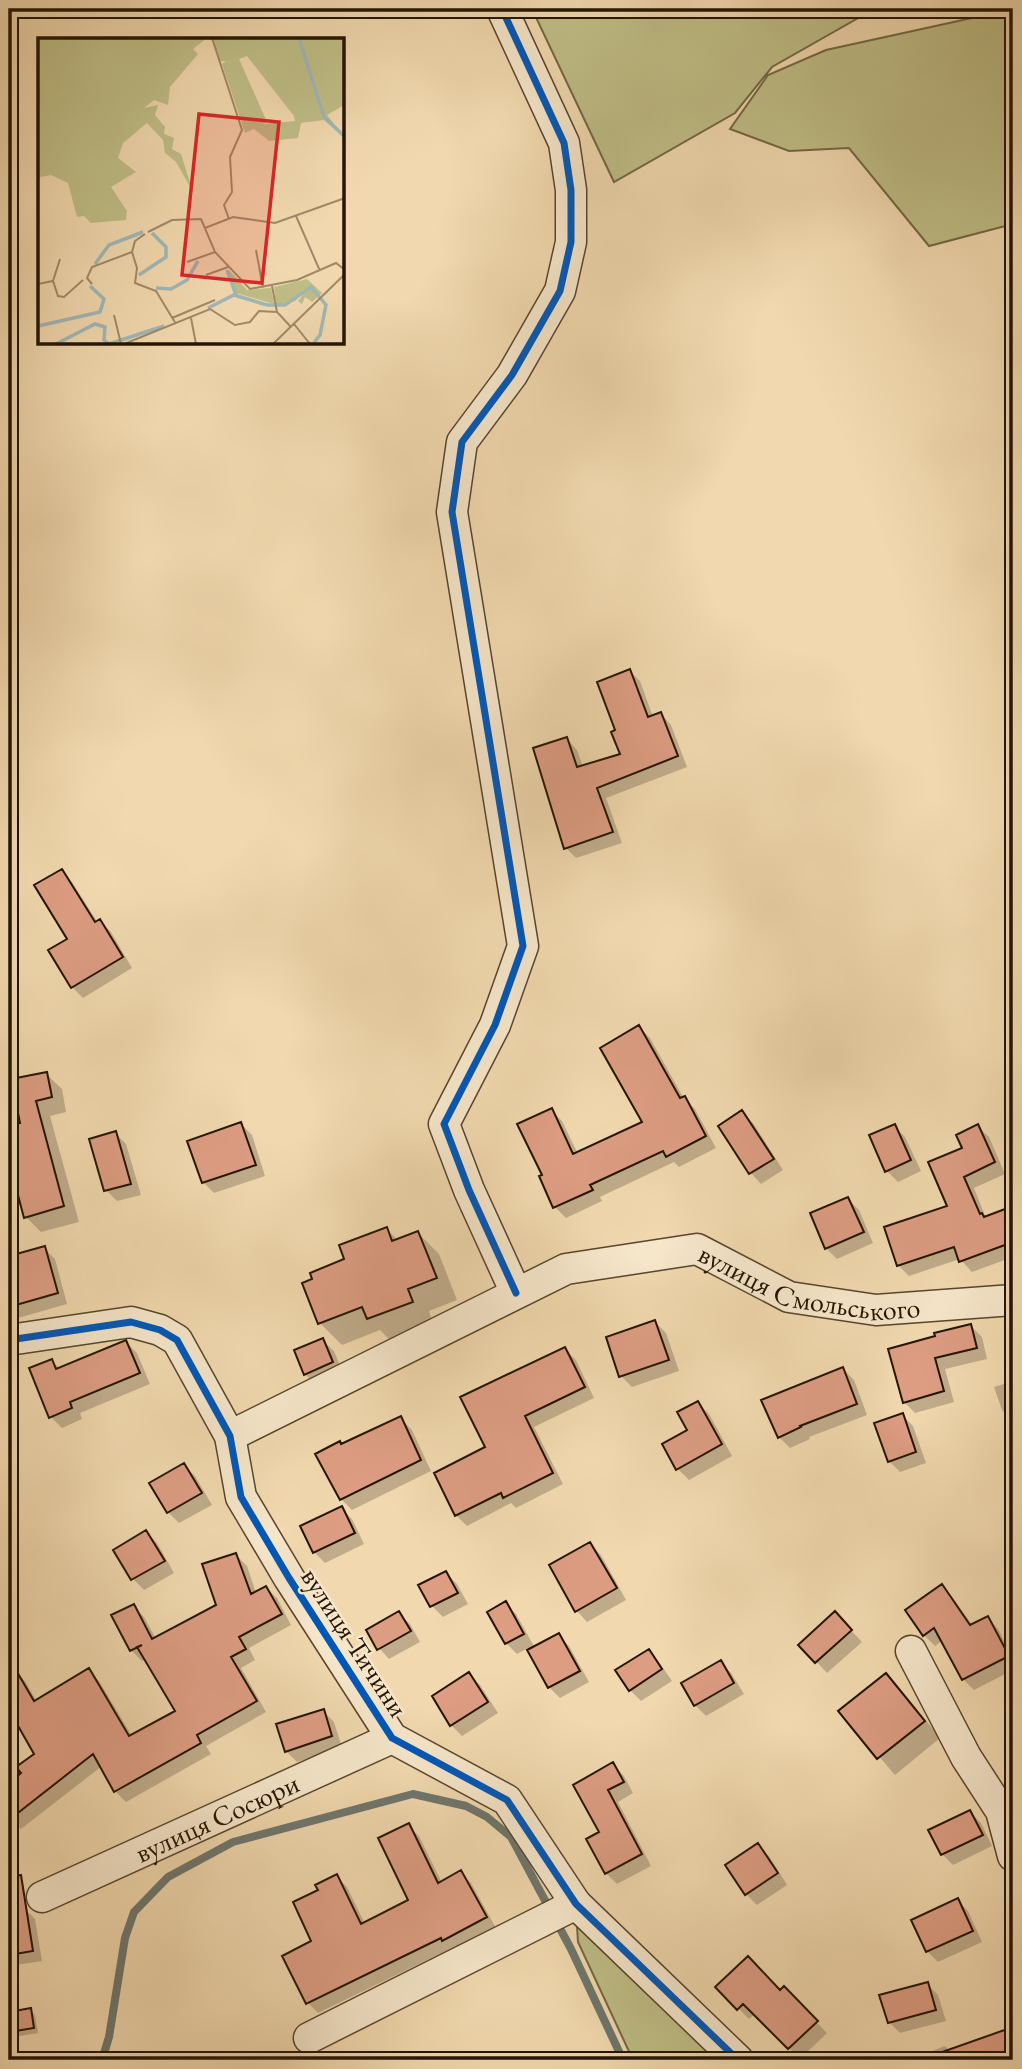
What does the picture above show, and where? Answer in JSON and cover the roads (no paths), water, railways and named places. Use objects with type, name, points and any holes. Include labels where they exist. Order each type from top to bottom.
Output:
[{"type":"street","points":[[502,9],[564,144],[572,190],[571,242],[560,291],[512,375],[462,442],[452,512],[523,946],[495,1025],[444,1124],[469,1190],[516,1293]]},
{"type":"street","name":"вулиця Смольського","points":[[230,1436],[566,1269],[698,1249],[789,1297],[876,1310],[1013,1300]]},
{"type":"street","name":"вулиця Тичини","points":[[9,1340],[131,1322],[160,1330],[177,1340],[230,1436],[241,1497],[289,1578],[392,1738],[507,1800],[570,1907],[738,2060]]},
{"type":"street","points":[[911,1651],[966,1757],[1001,1811],[1013,1856]]},
{"type":"street","name":"вулиця Сосюри","points":[[42,1897],[392,1738]]},
{"type":"street","points":[[309,2038],[570,1907]]},
{"type":"waterway","points":[[102,2060],[109,2037],[125,1938],[134,1912],[168,1877],[233,1842],[413,1794],[466,1806],[487,1817],[511,1837],[571,1949],[623,2060]]}]
